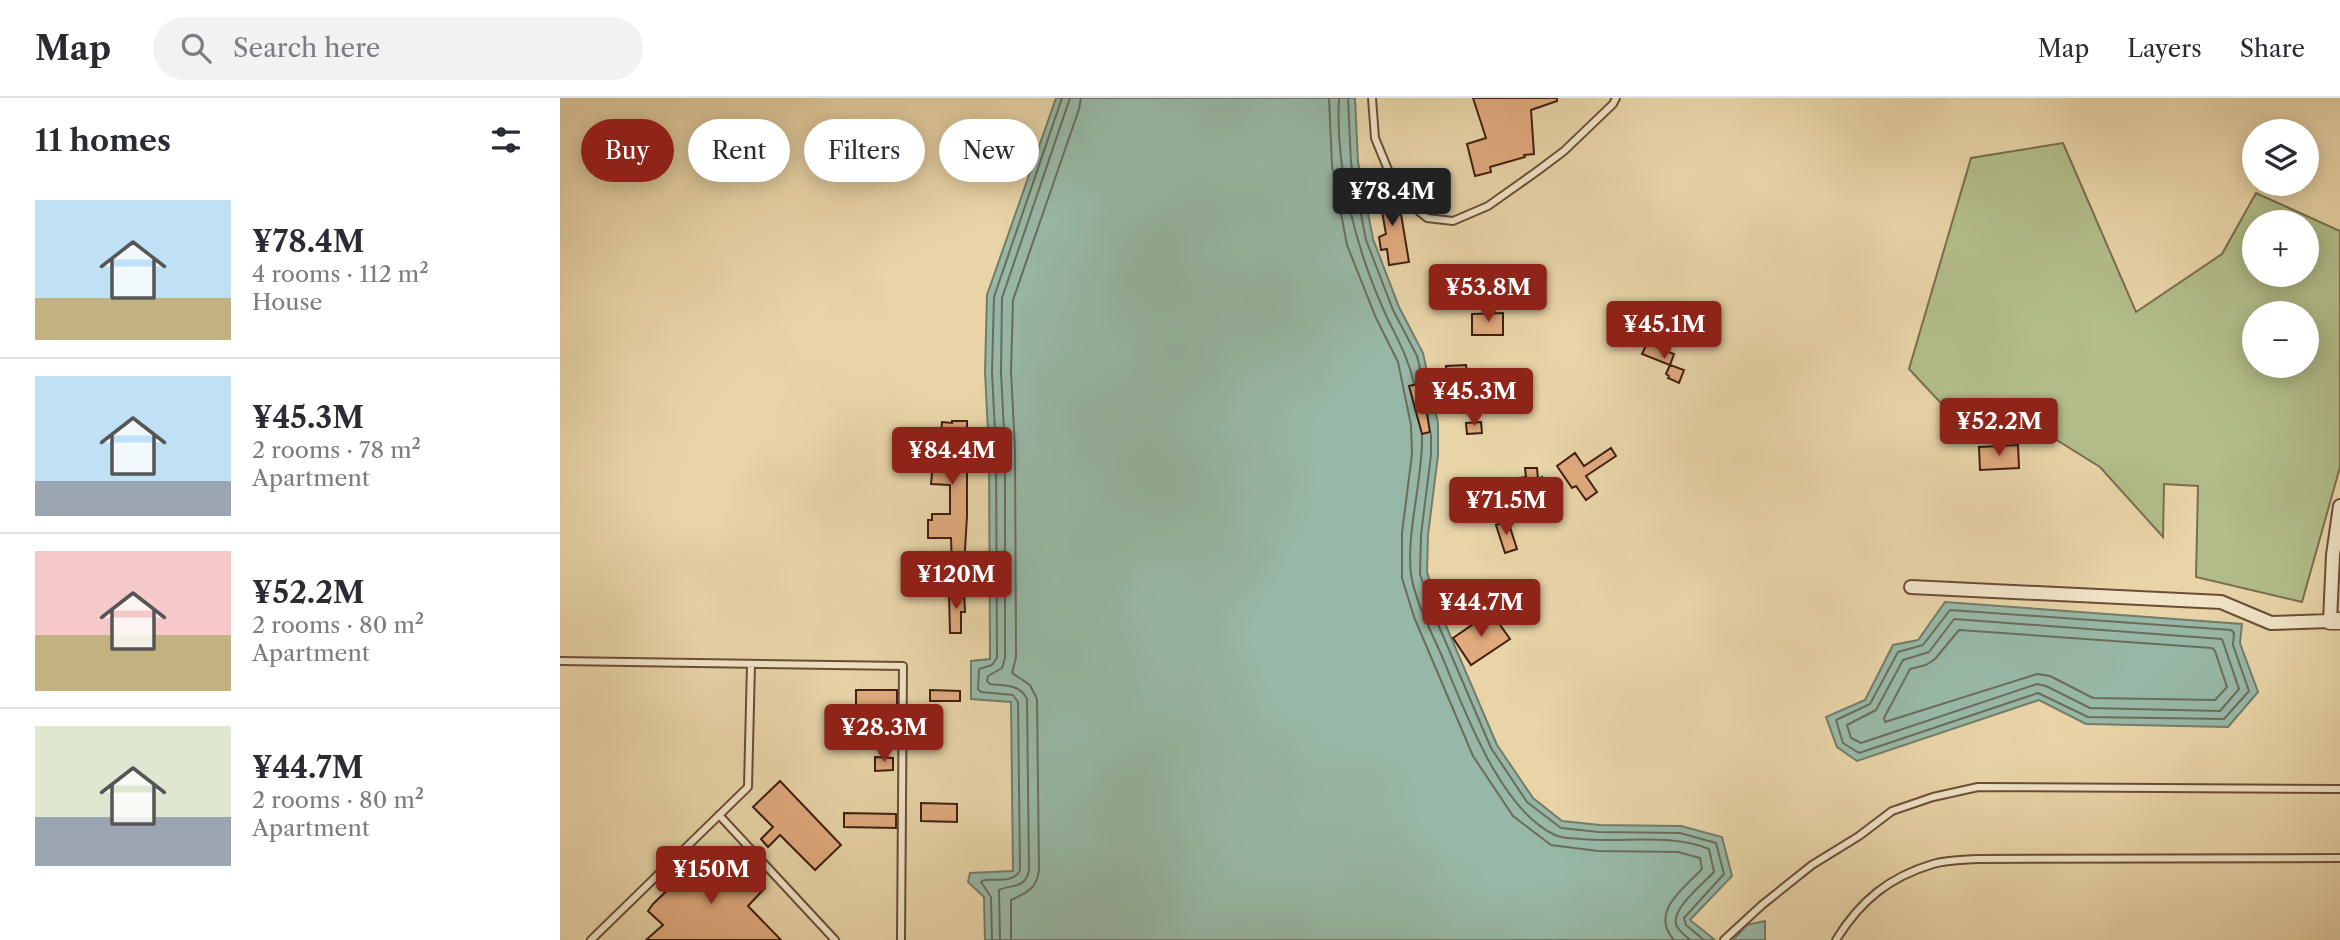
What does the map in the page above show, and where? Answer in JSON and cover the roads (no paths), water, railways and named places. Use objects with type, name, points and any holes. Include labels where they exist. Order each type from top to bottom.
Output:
[{"type":"street","points":[[1911,587],[2221,602],[2271,623],[2335,621],[2333,555],[2340,506]]},
{"type":"lane","points":[[1372,98],[1375,138],[1398,194],[1427,218],[1453,221],[1488,206],[1564,151],[1616,98]]},
{"type":"lane","points":[[560,661],[903,666],[901,940]]},
{"type":"lane","points":[[591,940],[748,787],[751,664]]},
{"type":"lane","points":[[1724,940],[1812,865],[1859,836],[1892,811],[1933,797],[1978,788],[2340,789]]},
{"type":"lane","points":[[719,815],[835,940]]},
{"type":"lane","points":[[1836,940],[1851,916],[1878,891],[1905,875],[1935,863],[1977,859],[2340,858]]},
{"type":"water","points":[[1056,98],[1355,98],[1358,162],[1373,239],[1399,307],[1423,353],[1438,423],[1438,455],[1428,535],[1427,572],[1438,607],[1497,745],[1533,798],[1562,821],[1600,825],[1681,826],[1722,837],[1732,876],[1690,920],[1715,940],[985,940],[984,897],[968,882],[970,873],[1013,871],[1011,702],[971,699],[971,661],[990,659],[989,451],[985,372],[987,295],[1027,182],[1039,182],[1039,147]]},
{"type":"water","points":[[1945,602],[2242,624],[2240,643],[2258,692],[2228,727],[2086,724],[2039,700],[1857,761],[1837,747],[1826,717],[1865,700],[1893,645],[1918,640]]},
{"type":"water","points":[[1765,921],[1765,940],[1733,940],[1747,925]]}]
